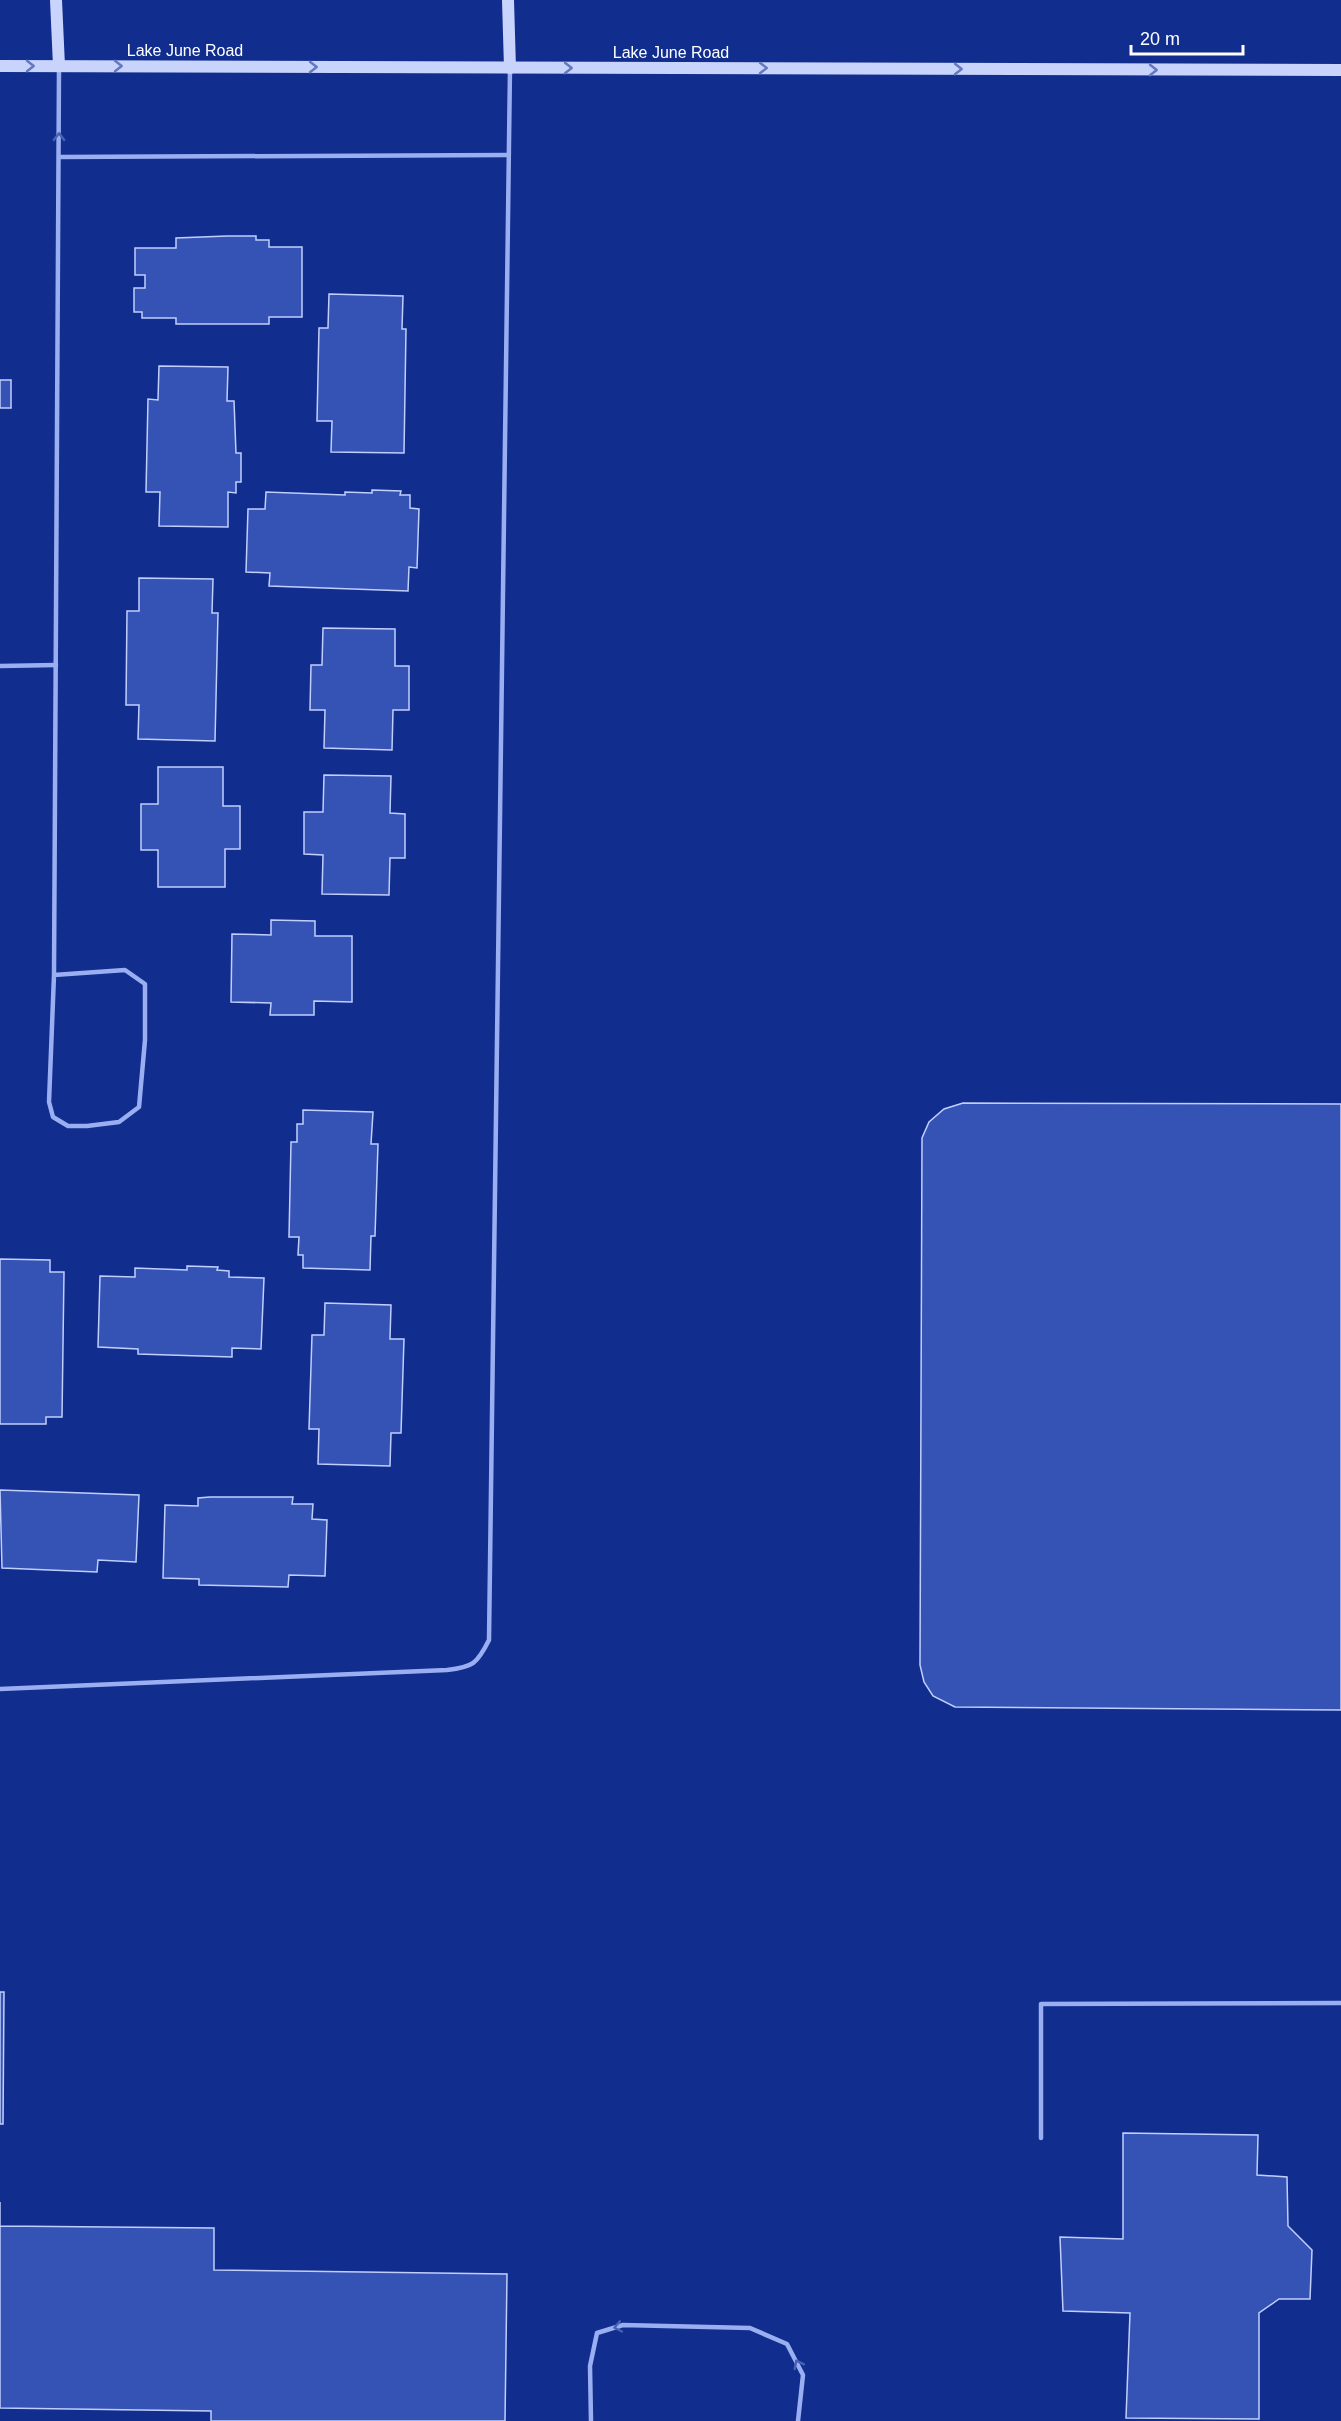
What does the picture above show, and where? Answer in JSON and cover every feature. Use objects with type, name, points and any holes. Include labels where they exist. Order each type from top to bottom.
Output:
[{"type":"main road","points":[[56,0],[59,66]]},
{"type":"main road","points":[[508,0],[510,68]]},
{"type":"main road","name":"Lake June Road","points":[[0,66],[1341,70]]},
{"type":"lane","points":[[54,975],[125,970],[146,984],[146,1040],[139,1107],[120,1122],[68,1126],[53,1118],[49,1102],[54,975],[59,66]]},
{"type":"lane","points":[[0,1689],[447,1670],[467,1667],[480,1659],[489,1640],[510,68]]},
{"type":"lane","points":[[59,157],[508,155]]},
{"type":"lane","points":[[0,666],[56,665]]},
{"type":"lane","points":[[1041,2138],[1041,2004],[1341,2003]]},
{"type":"lane","points":[[591,2421],[590,2366],[597,2333],[623,2325],[750,2328],[787,2344],[803,2375],[798,2421]]},
{"type":"building","points":[[256,236],[256,240],[269,240],[269,247],[302,247],[302,317],[269,317],[269,324],[176,324],[176,318],[142,318],[142,312],[134,312],[134,288],[145,288],[145,275],[135,275],[135,248],[176,248],[176,238]]},
{"type":"building","points":[[329,294],[403,296],[402,329],[406,329],[404,453],[331,452],[332,421],[317,421],[319,328],[328,328]]},
{"type":"building","points":[[159,366],[228,367],[227,401],[234,401],[236,453],[241,453],[241,482],[236,482],[236,493],[228,492],[228,527],[159,526],[160,492],[146,492],[148,399],[158,400]]},
{"type":"building","points":[[0,380],[11,380],[11,408],[0,408]]},
{"type":"building","points":[[372,490],[401,491],[400,495],[410,495],[410,508],[419,509],[417,568],[409,567],[408,591],[269,586],[270,573],[246,572],[248,509],[265,509],[266,492],[345,495],[345,492],[372,493]]},
{"type":"building","points":[[139,578],[213,579],[212,613],[218,613],[215,741],[138,739],[139,705],[126,705],[127,611],[139,611]]},
{"type":"building","points":[[323,628],[395,629],[395,666],[409,666],[409,710],[393,710],[392,750],[324,748],[325,710],[310,710],[311,665],[322,665]]},
{"type":"building","points":[[158,767],[223,767],[223,806],[240,806],[240,849],[225,849],[225,887],[158,887],[158,850],[141,850],[141,804],[158,804]]},
{"type":"building","points":[[324,775],[391,776],[390,813],[405,814],[405,858],[390,858],[389,895],[322,894],[323,855],[304,854],[304,812],[323,812]]},
{"type":"building","points":[[271,920],[315,921],[315,936],[352,936],[352,1002],[314,1001],[314,1015],[270,1015],[271,1003],[231,1002],[232,934],[271,935]]},
{"type":"building","points":[[963,1103],[1341,1104],[1341,1710],[955,1707],[933,1696],[924,1682],[920,1665],[922,1138],[929,1122],[944,1109]]},
{"type":"building","points":[[303,1110],[373,1112],[371,1144],[378,1144],[375,1236],[371,1236],[370,1270],[303,1268],[303,1255],[298,1255],[299,1237],[289,1237],[291,1142],[297,1142],[297,1124],[303,1124]]},
{"type":"building","points":[[0,1259],[50,1260],[50,1272],[64,1272],[62,1417],[46,1417],[46,1424],[0,1424]]},
{"type":"building","points":[[187,1266],[218,1267],[217,1270],[229,1271],[229,1277],[264,1278],[261,1349],[232,1348],[232,1357],[138,1354],[138,1349],[98,1347],[100,1276],[135,1277],[135,1268],[187,1270]]},
{"type":"building","points":[[325,1303],[391,1305],[390,1339],[404,1339],[401,1433],[391,1433],[390,1466],[318,1464],[319,1429],[309,1429],[312,1335],[324,1335]]},
{"type":"building","points":[[0,1490],[139,1495],[136,1562],[98,1560],[97,1572],[2,1568]]},
{"type":"building","points":[[293,1497],[292,1504],[313,1504],[312,1519],[327,1520],[325,1576],[289,1575],[288,1587],[199,1585],[199,1579],[163,1578],[165,1505],[198,1506],[198,1498]]},
{"type":"building","points":[[0,1992],[4,1992],[3,2124],[0,2124]]},
{"type":"building","points":[[1123,2133],[1258,2135],[1257,2175],[1287,2177],[1288,2226],[1312,2250],[1310,2299],[1279,2299],[1259,2313],[1259,2419],[1126,2418],[1130,2313],[1063,2311],[1060,2237],[1123,2239]]},
{"type":"building","points":[[0,2226],[214,2228],[214,2270],[507,2274],[505,2421],[211,2421],[211,2411],[0,2408]]}]
